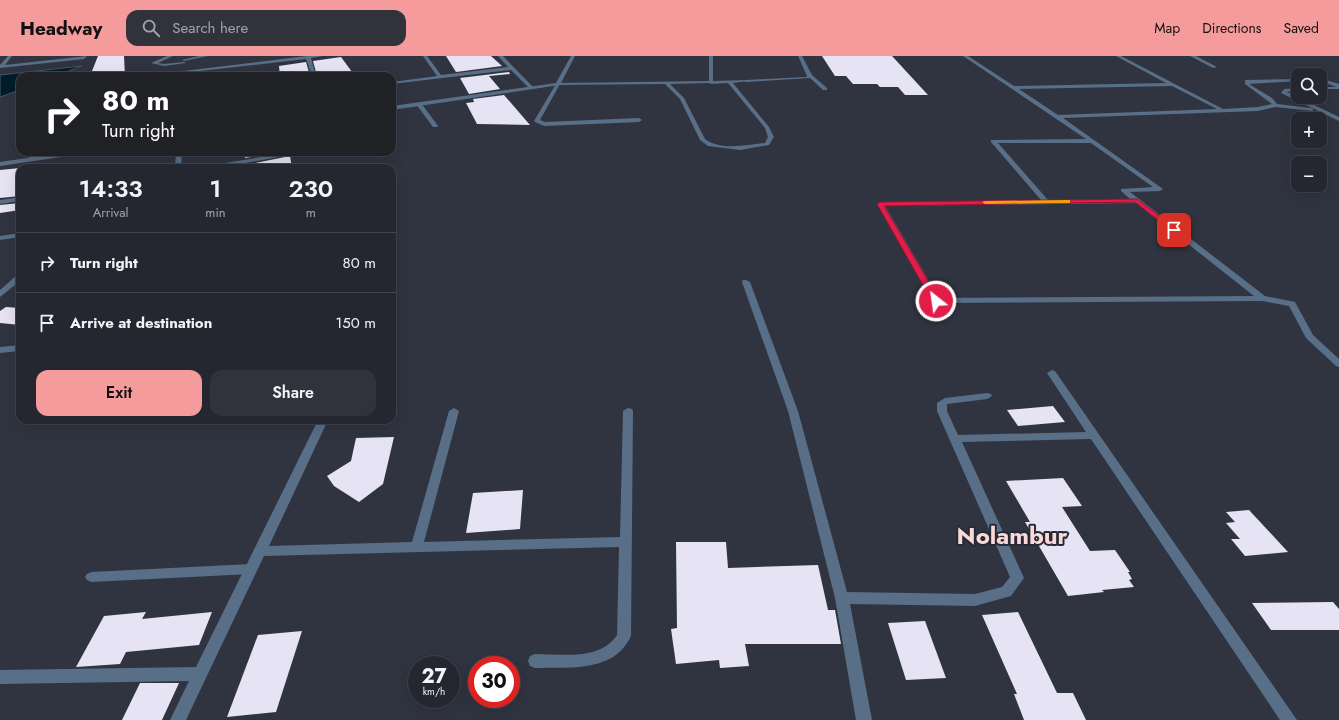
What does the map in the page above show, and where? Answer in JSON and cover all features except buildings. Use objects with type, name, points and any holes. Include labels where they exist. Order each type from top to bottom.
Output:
[{"type":"street","points":[[0,67],[10,56]]},
{"type":"street","points":[[46,62],[50,56]]},
{"type":"street","points":[[0,67],[84,58],[85,56]]},
{"type":"street","points":[[202,72],[320,56]]},
{"type":"street","points":[[425,56],[440,77]]},
{"type":"street","points":[[500,56],[532,88]]},
{"type":"street","points":[[573,56],[537,122],[544,124],[639,120]]},
{"type":"street","points":[[800,56],[810,76],[825,89]]},
{"type":"street","points":[[965,56],[1092,141],[1160,189],[1123,190],[1262,298]]},
{"type":"street","points":[[1118,56],[1223,110]]},
{"type":"street","points":[[1192,56],[1215,67]]},
{"type":"street","points":[[308,58],[313,72]]},
{"type":"street","points":[[396,82],[512,68]]},
{"type":"street","points":[[746,81],[799,80],[810,76]]},
{"type":"street","points":[[1327,79],[1339,78]]},
{"type":"street","points":[[1275,105],[1273,100],[1251,89],[1247,84],[1247,81],[1291,80]]},
{"type":"street","points":[[1327,82],[1339,87]]},
{"type":"street","points":[[396,107],[558,84]]},
{"type":"street","points":[[1013,88],[1172,84]]},
{"type":"street","points":[[1327,88],[1339,87]]},
{"type":"street","points":[[1291,90],[1286,90],[1284,93],[1291,96]]},
{"type":"street","points":[[419,104],[435,126]]},
{"type":"street","points":[[1306,104],[1339,119]]},
{"type":"street","points":[[1055,117],[1258,109],[1275,105],[1320,111]]},
{"type":"street","points":[[1046,202],[993,141],[1092,141]]},
{"type":"street","points":[[0,164],[53,156]]},
{"type":"street","points":[[231,164],[279,156]]},
{"type":"street","points":[[0,202],[16,200]]},
{"type":"street","points":[[1137,201],[880,204],[936,301],[1262,298],[1292,304],[1310,336],[1339,364]]},
{"type":"street","points":[[0,238],[16,236]]},
{"type":"street","points":[[0,294],[16,280]]},
{"type":"street","points":[[0,350],[16,348]]},
{"type":"street","points":[[1052,373],[1289,720]]},
{"type":"street","points":[[842,598],[975,600],[1006,592],[1017,578],[942,411],[942,403],[951,399],[987,396]]},
{"type":"street","points":[[417,546],[454,411]]},
{"type":"street","points":[[535,661],[596,658],[609,654],[620,645],[624,636],[628,411]]},
{"type":"street","points":[[792,411],[842,598],[864,720]]},
{"type":"street","points":[[178,720],[321,424]]},
{"type":"street","points":[[954,439],[1094,435]]},
{"type":"street","points":[[260,551],[625,542]]},
{"type":"street","points":[[0,677],[201,674]]},
{"type":"lane","points":[[171,56],[153,63],[164,65],[206,56]]},
{"type":"lane","points":[[711,56],[711,83]]},
{"type":"lane","points":[[184,60],[185,72]]},
{"type":"lane","points":[[558,84],[711,83],[746,81]]},
{"type":"lane","points":[[666,83],[682,98],[702,140],[710,146],[740,148],[767,144],[771,137],[767,128],[730,82]]},
{"type":"lane","points":[[746,282],[792,411]]},
{"type":"lane","points":[[91,576],[251,569]]},
{"type":"water","points":[[82,66],[66,72],[27,72]]},
{"type":"water","points":[[16,73],[16,91],[0,97],[0,75]]},
{"type":"slow traffic","points":[[985,202],[1068,201]]},
{"type":"district","name":"Nolambur","points":[[1012,535]]},
{"type":"route","points":[[936,301],[880,204],[1137,201],[1174,230]]}]
